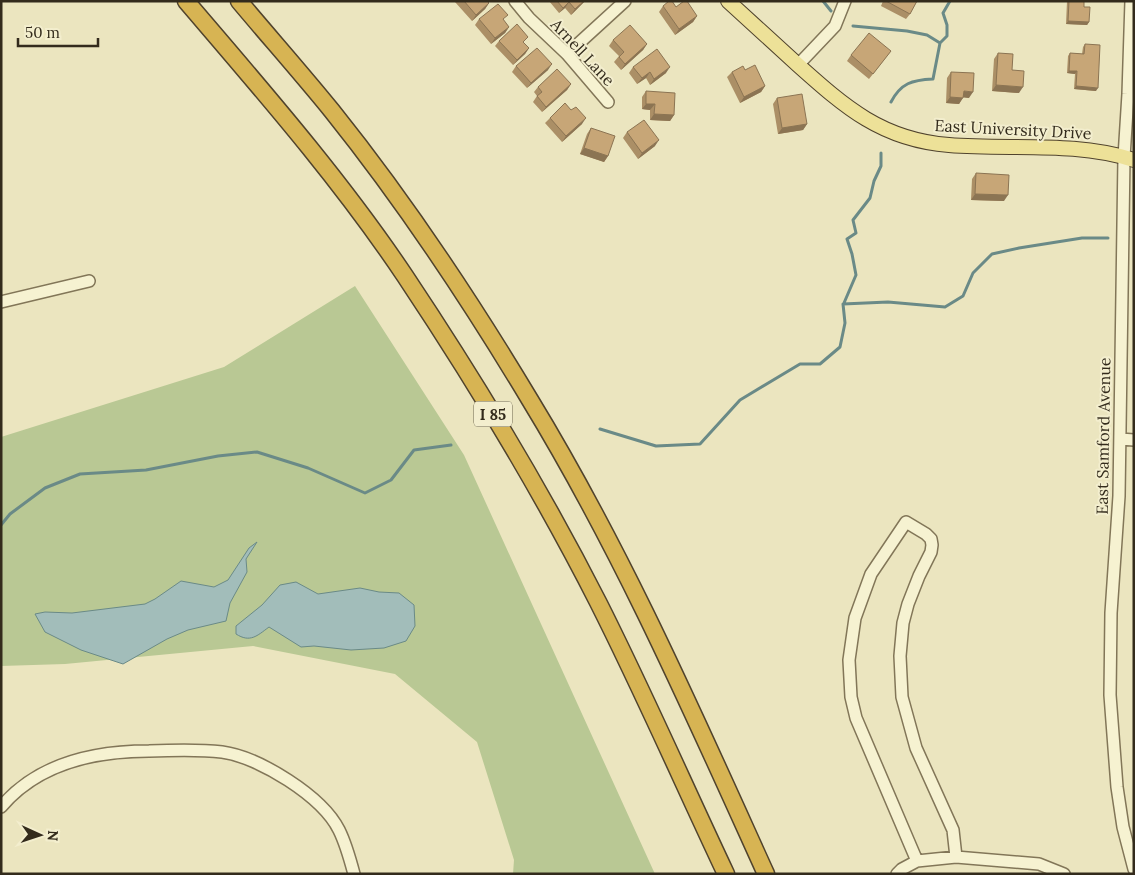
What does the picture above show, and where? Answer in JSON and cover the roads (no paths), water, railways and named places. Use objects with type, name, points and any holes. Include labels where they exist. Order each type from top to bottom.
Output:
[{"type":"highway","name":"I 85","points":[[186,1],[311,148],[404,274],[482,395],[541,496],[631,668],[726,874]]},
{"type":"highway","name":"I 85","points":[[239,1],[332,112],[385,180],[452,276],[531,401],[578,483],[643,606],[766,874]]},
{"type":"main road","name":"East University Drive","points":[[728,1],[835,98],[859,116],[886,130],[916,140],[955,146],[1077,149],[1129,158]]},
{"type":"street","name":"Arnell Lane","points":[[515,1],[529,18],[567,54],[608,102]]},
{"type":"street","points":[[567,54],[625,1]]},
{"type":"street","points":[[798,65],[835,26],[845,1]]},
{"type":"street","name":"East Samford Avenue","points":[[1131,1],[1128,94],[1129,158],[1119,496],[1111,613],[1110,694],[1117,787],[1134,869]]},
{"type":"street","points":[[1,302],[89,281]]},
{"type":"street","points":[[1120,439],[1134,440]]},
{"type":"street","points":[[917,861],[856,718],[851,697],[849,660],[855,618],[872,574],[906,522],[926,534],[931,539],[932,545],[931,552],[918,576],[903,623],[900,656],[903,705],[916,748],[953,830],[956,857]]},
{"type":"street","points":[[1,807],[28,781],[51,769],[98,754],[151,750],[223,752],[248,759],[271,770],[295,785],[315,801],[332,819],[339,830],[354,874]]},
{"type":"street","points":[[897,874],[917,861],[956,857],[1039,864],[1059,873]]},
{"type":"water","points":[[257,542],[246,559],[247,572],[230,603],[226,621],[188,630],[167,639],[123,664],[81,650],[45,632],[35,614],[45,612],[72,613],[145,604],[181,581],[214,587],[228,580],[249,548]]},
{"type":"water","points":[[296,582],[318,594],[360,588],[379,592],[399,593],[414,605],[415,626],[406,641],[384,648],[351,650],[314,646],[301,647],[269,627],[257,636],[249,638],[236,634],[236,626],[262,605],[280,585]]},
{"type":"waterway","points":[[823,1],[831,11]]},
{"type":"waterway","points":[[891,102],[899,91],[908,84],[919,80],[933,79],[940,43],[947,36],[947,25],[943,13],[950,1]]},
{"type":"waterway","points":[[853,26],[907,31],[927,35],[940,43]]},
{"type":"waterway","points":[[844,303],[856,275],[847,239],[856,233],[853,220],[870,198],[874,181],[881,166],[881,153]]},
{"type":"waterway","points":[[600,429],[656,446],[700,444],[740,400],[800,364],[820,364],[840,347],[845,323],[843,304],[888,302],[945,307],[963,296],[973,273],[992,254],[1082,238],[1108,238]]},
{"type":"waterway","points":[[1,525],[10,514],[45,488],[80,474],[146,470],[218,456],[257,452],[308,468],[365,493],[391,480],[414,450],[451,445]]}]
